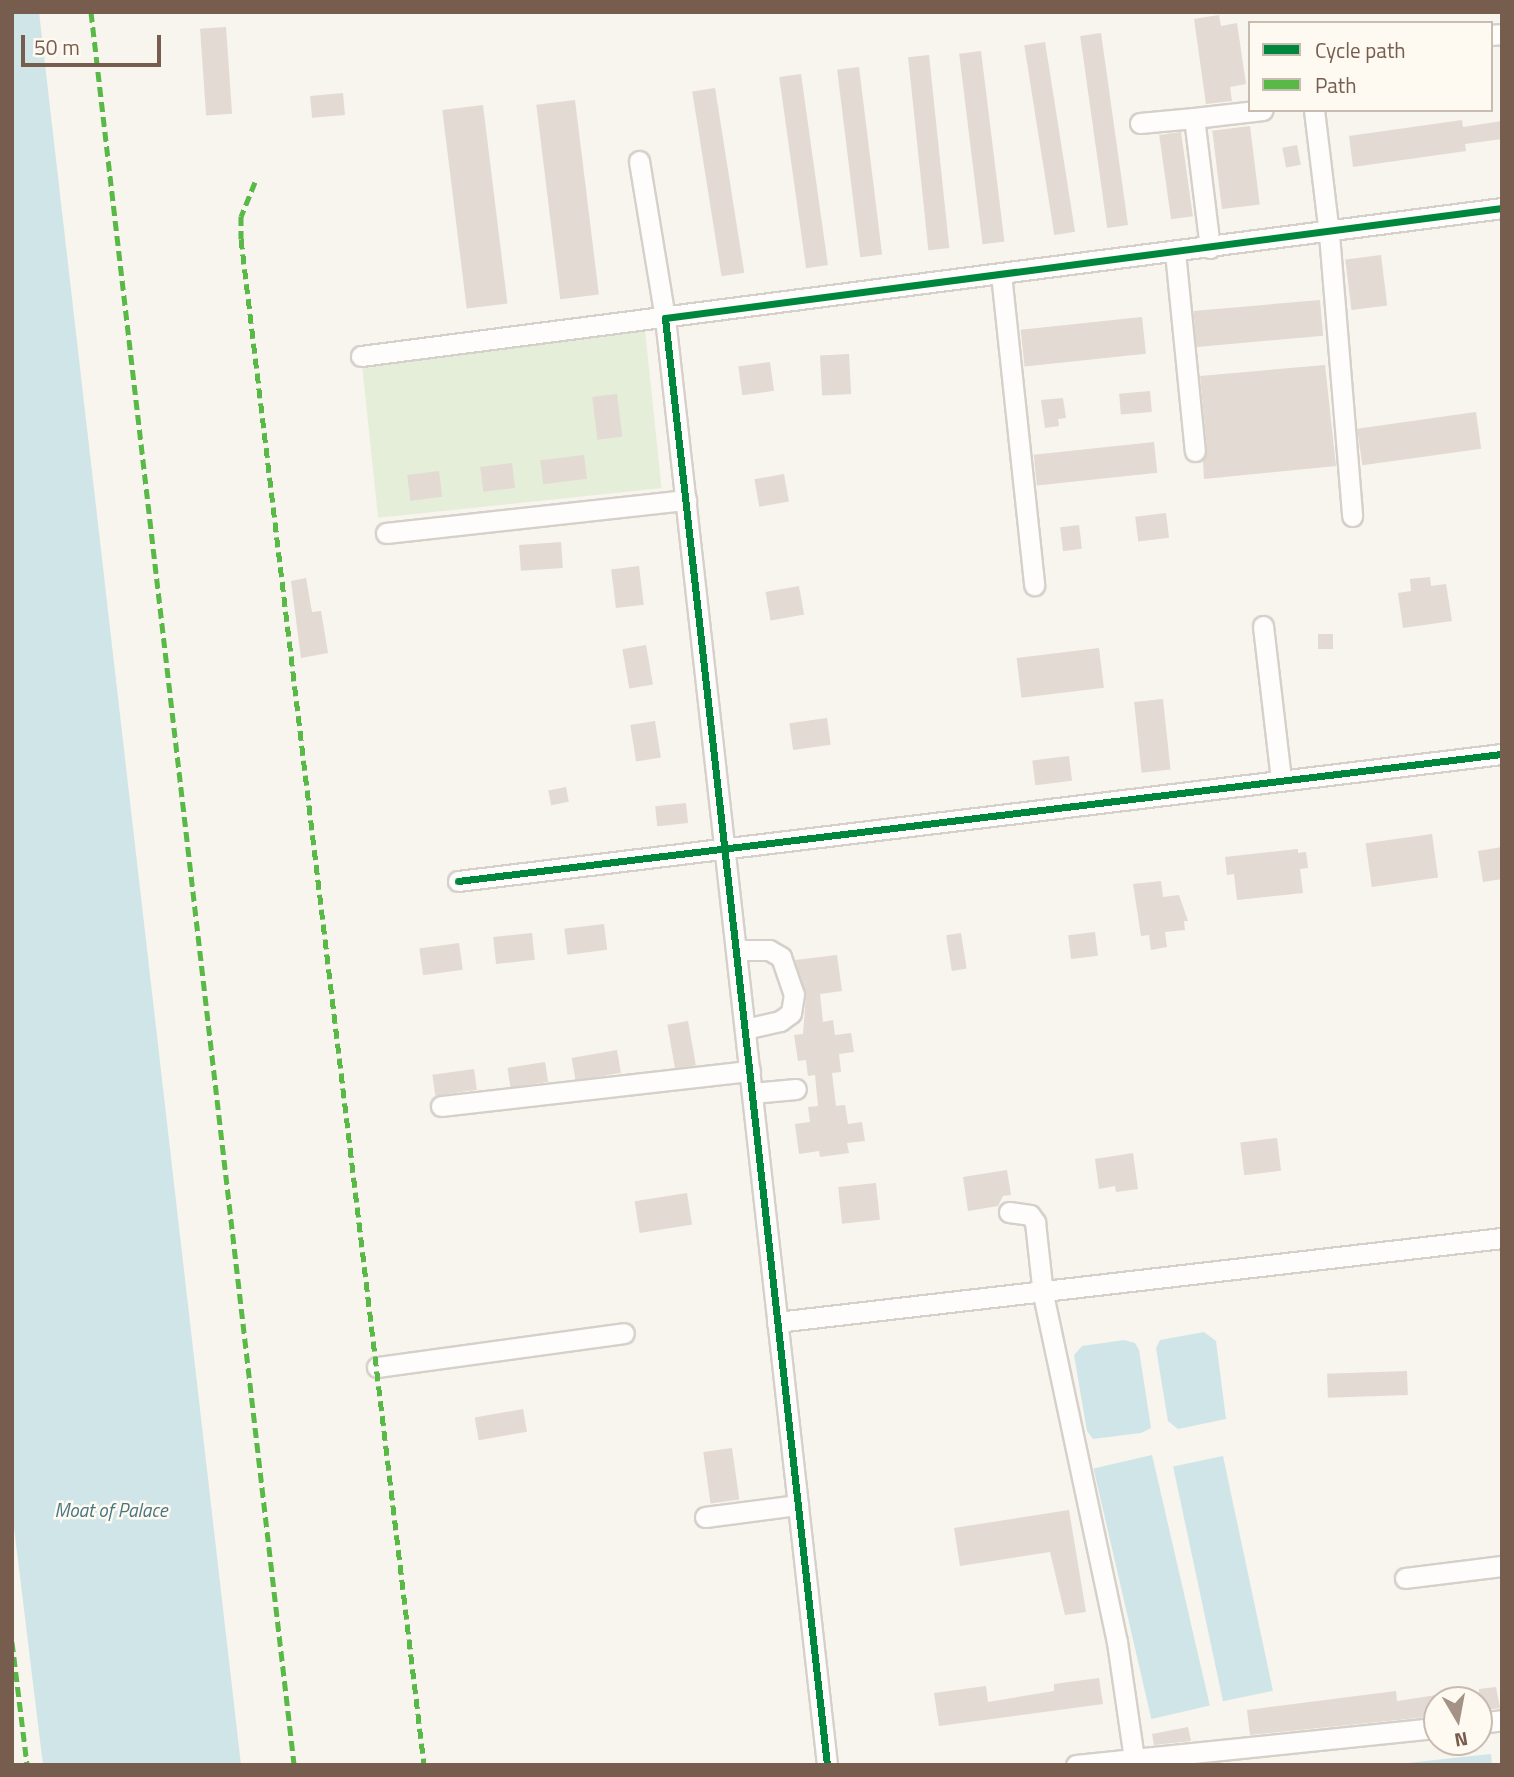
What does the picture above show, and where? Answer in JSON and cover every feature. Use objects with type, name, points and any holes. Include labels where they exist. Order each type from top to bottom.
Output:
[{"type":"street","points":[[1140,124],[1248,112]]},
{"type":"street","points":[[1314,112],[1329,234],[1352,516]]},
{"type":"street","points":[[1194,118],[1210,248]]},
{"type":"street","points":[[639,161],[665,318],[827,1765]]},
{"type":"street","points":[[361,356],[1329,234],[1502,208]]},
{"type":"street","points":[[1175,252],[1195,451]]},
{"type":"street","points":[[1001,274],[1034,585]]},
{"type":"street","points":[[386,533],[686,500]]},
{"type":"street","points":[[1263,626],[1282,779]]},
{"type":"street","points":[[458,881],[1502,754]]},
{"type":"street","points":[[736,950],[769,950],[781,957],[792,981],[795,1004],[790,1013],[770,1025],[745,1029]]},
{"type":"street","points":[[441,1105],[750,1071]]},
{"type":"street","points":[[752,1093],[796,1089]]},
{"type":"street","points":[[1009,1212],[1030,1216],[1035,1222],[1043,1294],[1115,1629],[1134,1759]]},
{"type":"street","points":[[778,1322],[1043,1294],[1502,1238]]},
{"type":"street","points":[[377,1367],[624,1333]]},
{"type":"street","points":[[705,1517],[798,1505]]},
{"type":"street","points":[[1405,1578],[1502,1566]]},
{"type":"street","points":[[1076,1765],[1423,1729]]},
{"type":"green space","points":[[644,321],[662,488],[378,518],[361,351]]},
{"type":"water","name":"Moat of Palace","points":[[12,12],[39,12],[241,1765],[43,1765],[12,1511]]},
{"type":"water","points":[[1204,1332],[1216,1341],[1226,1419],[1178,1429],[1168,1421],[1156,1348],[1160,1340]]},
{"type":"water","points":[[1124,1340],[1135,1343],[1139,1350],[1151,1428],[1141,1433],[1093,1439],[1087,1431],[1074,1355],[1082,1346]]},
{"type":"water","points":[[1152,1455],[1210,1705],[1151,1719],[1094,1468]]},
{"type":"water","points":[[1223,1456],[1273,1691],[1223,1701],[1173,1467]]},
{"type":"water","points":[[1491,1756],[1492,1765],[1407,1765]]},
{"type":"building","points":[[1219,15],[1221,26],[1237,23],[1246,84],[1230,87],[1232,101],[1206,104],[1194,19]]},
{"type":"building","points":[[226,27],[232,114],[206,116],[200,29]]},
{"type":"building","points":[[1101,33],[1128,225],[1107,228],[1080,36]]},
{"type":"building","points":[[1045,42],[1075,232],[1054,235],[1024,45]]},
{"type":"building","points":[[981,51],[1004,242],[983,244],[959,54]]},
{"type":"building","points":[[929,55],[949,248],[928,250],[908,57]]},
{"type":"building","points":[[859,67],[882,255],[860,257],[837,70]]},
{"type":"building","points":[[801,74],[828,265],[806,268],[779,77]]},
{"type":"building","points":[[715,88],[744,273],[722,276],[692,92]]},
{"type":"building","points":[[343,93],[345,115],[312,118],[310,96]]},
{"type":"building","points":[[575,100],[599,295],[560,299],[536,105]]},
{"type":"building","points":[[483,105],[507,304],[467,309],[442,110]]},
{"type":"building","points":[[1462,120],[1463,127],[1502,121],[1502,139],[1465,144],[1466,151],[1353,167],[1349,136]]},
{"type":"building","points":[[1250,126],[1260,204],[1222,209],[1212,131]]},
{"type":"building","points":[[1181,132],[1193,216],[1171,219],[1159,135]]},
{"type":"building","points":[[1297,145],[1301,165],[1286,167],[1282,148]]},
{"type":"building","points":[[1381,255],[1387,306],[1351,310],[1345,259]]},
{"type":"building","points":[[1320,300],[1323,336],[1197,347],[1193,311]]},
{"type":"building","points":[[1142,317],[1146,354],[1025,367],[1021,330]]},
{"type":"building","points":[[849,354],[851,394],[822,395],[820,356]]},
{"type":"building","points":[[770,362],[774,391],[742,395],[738,366]]},
{"type":"building","points":[[1325,365],[1336,466],[1204,479],[1203,461],[1207,450],[1200,376]]},
{"type":"building","points":[[1150,391],[1152,412],[1121,415],[1119,394]]},
{"type":"building","points":[[617,394],[622,437],[597,440],[592,397]]},
{"type":"building","points":[[1063,398],[1066,418],[1058,419],[1059,426],[1045,428],[1041,400]]},
{"type":"building","points":[[1476,412],[1481,449],[1362,465],[1357,429]]},
{"type":"building","points":[[1154,442],[1157,473],[1037,485],[1034,455]]},
{"type":"building","points":[[584,455],[587,479],[543,484],[540,460]]},
{"type":"building","points":[[512,463],[515,488],[483,492],[480,467]]},
{"type":"building","points":[[439,471],[442,497],[410,501],[407,475]]},
{"type":"building","points":[[784,474],[789,502],[759,507],[754,479]]},
{"type":"building","points":[[1166,513],[1169,538],[1138,542],[1135,517]]},
{"type":"building","points":[[1079,525],[1082,549],[1063,551],[1060,527]]},
{"type":"building","points":[[561,542],[563,568],[521,571],[519,545]]},
{"type":"building","points":[[639,566],[644,605],[616,608],[611,569]]},
{"type":"building","points":[[1430,577],[1431,586],[1446,584],[1452,621],[1403,628],[1398,593],[1411,591],[1410,579]]},
{"type":"building","points":[[306,578],[312,612],[321,611],[328,653],[301,658],[291,581]]},
{"type":"building","points":[[799,586],[804,615],[771,620],[766,592]]},
{"type":"building","points":[[1318,634],[1333,634],[1333,649],[1318,649]]},
{"type":"building","points":[[646,645],[653,684],[629,689],[622,649]]},
{"type":"building","points":[[1099,648],[1104,688],[1021,698],[1017,658]]},
{"type":"building","points":[[1163,699],[1170,770],[1142,773],[1134,702]]},
{"type":"building","points":[[827,718],[831,745],[793,750],[789,723]]},
{"type":"building","points":[[655,721],[661,758],[636,761],[630,725]]},
{"type":"building","points":[[1069,756],[1072,781],[1035,785],[1032,761]]},
{"type":"building","points":[[566,787],[569,802],[551,805],[548,790]]},
{"type":"building","points":[[686,803],[688,823],[657,826],[655,806]]},
{"type":"building","points":[[1432,834],[1438,878],[1372,887],[1366,843]]},
{"type":"building","points":[[1502,847],[1502,879],[1483,882],[1478,851]]},
{"type":"building","points":[[1298,849],[1298,853],[1306,852],[1308,868],[1300,869],[1303,893],[1237,900],[1234,874],[1227,875],[1225,857]]},
{"type":"building","points":[[1161,881],[1163,897],[1179,895],[1188,921],[1184,921],[1185,930],[1165,932],[1167,947],[1151,950],[1149,935],[1141,936],[1133,884]]},
{"type":"building","points":[[604,924],[607,950],[567,955],[564,929]]},
{"type":"building","points":[[1095,932],[1098,956],[1071,959],[1068,935]]},
{"type":"building","points":[[532,933],[535,960],[496,964],[493,937]]},
{"type":"building","points":[[961,933],[967,969],[952,971],[946,935]]},
{"type":"building","points":[[459,943],[463,970],[423,975],[419,949]]},
{"type":"building","points":[[837,955],[842,991],[820,994],[823,1022],[833,1020],[835,1035],[851,1033],[854,1052],[839,1054],[841,1072],[832,1073],[836,1106],[845,1105],[848,1124],[862,1122],[865,1141],[847,1143],[849,1153],[820,1157],[819,1151],[799,1154],[795,1124],[810,1122],[808,1107],[818,1106],[815,1075],[808,1076],[806,1060],[798,1061],[794,1035],[803,1034],[806,995],[795,960]]},
{"type":"building","points":[[688,1021],[696,1065],[675,1069],[667,1025]]},
{"type":"building","points":[[617,1050],[621,1073],[576,1081],[572,1058]]},
{"type":"building","points":[[545,1062],[548,1082],[511,1088],[507,1068]]},
{"type":"building","points":[[474,1069],[477,1090],[435,1096],[432,1075]]},
{"type":"building","points":[[1277,1138],[1281,1171],[1244,1175],[1240,1143]]},
{"type":"building","points":[[1133,1153],[1138,1189],[1116,1192],[1115,1186],[1099,1189],[1095,1159]]},
{"type":"building","points":[[1007,1170],[1011,1195],[1003,1196],[998,1206],[968,1211],[963,1177]]},
{"type":"building","points":[[876,1183],[880,1220],[842,1224],[838,1187]]},
{"type":"building","points":[[687,1193],[692,1225],[640,1233],[635,1201]]},
{"type":"building","points":[[1407,1371],[1408,1395],[1328,1398],[1327,1374]]},
{"type":"building","points":[[523,1409],[527,1432],[479,1440],[475,1418]]},
{"type":"building","points":[[732,1448],[739,1499],[711,1504],[703,1452]]},
{"type":"building","points":[[1069,1510],[1086,1612],[1065,1615],[1050,1552],[960,1566],[954,1528]]},
{"type":"building","points":[[1099,1678],[1103,1704],[939,1726],[934,1693],[986,1686],[988,1702],[1054,1691],[1054,1684]]},
{"type":"building","points":[[1493,1687],[1496,1687],[1500,1708],[1493,1709]]},
{"type":"building","points":[[1396,1691],[1397,1701],[1423,1697],[1423,1717],[1250,1735],[1247,1710]]},
{"type":"building","points":[[1188,1727],[1191,1741],[1154,1745],[1152,1734]]},
{"type":"marked path","points":[[91,12],[294,1765]]},
{"type":"marked path","points":[[255,182],[241,216],[241,239],[424,1765]]},
{"type":"marked path","points":[[12,1642],[27,1765]]},
{"type":"cycle path","points":[[827,1765],[665,318],[1502,208]]},
{"type":"cycle path","points":[[458,881],[1502,754]]}]
